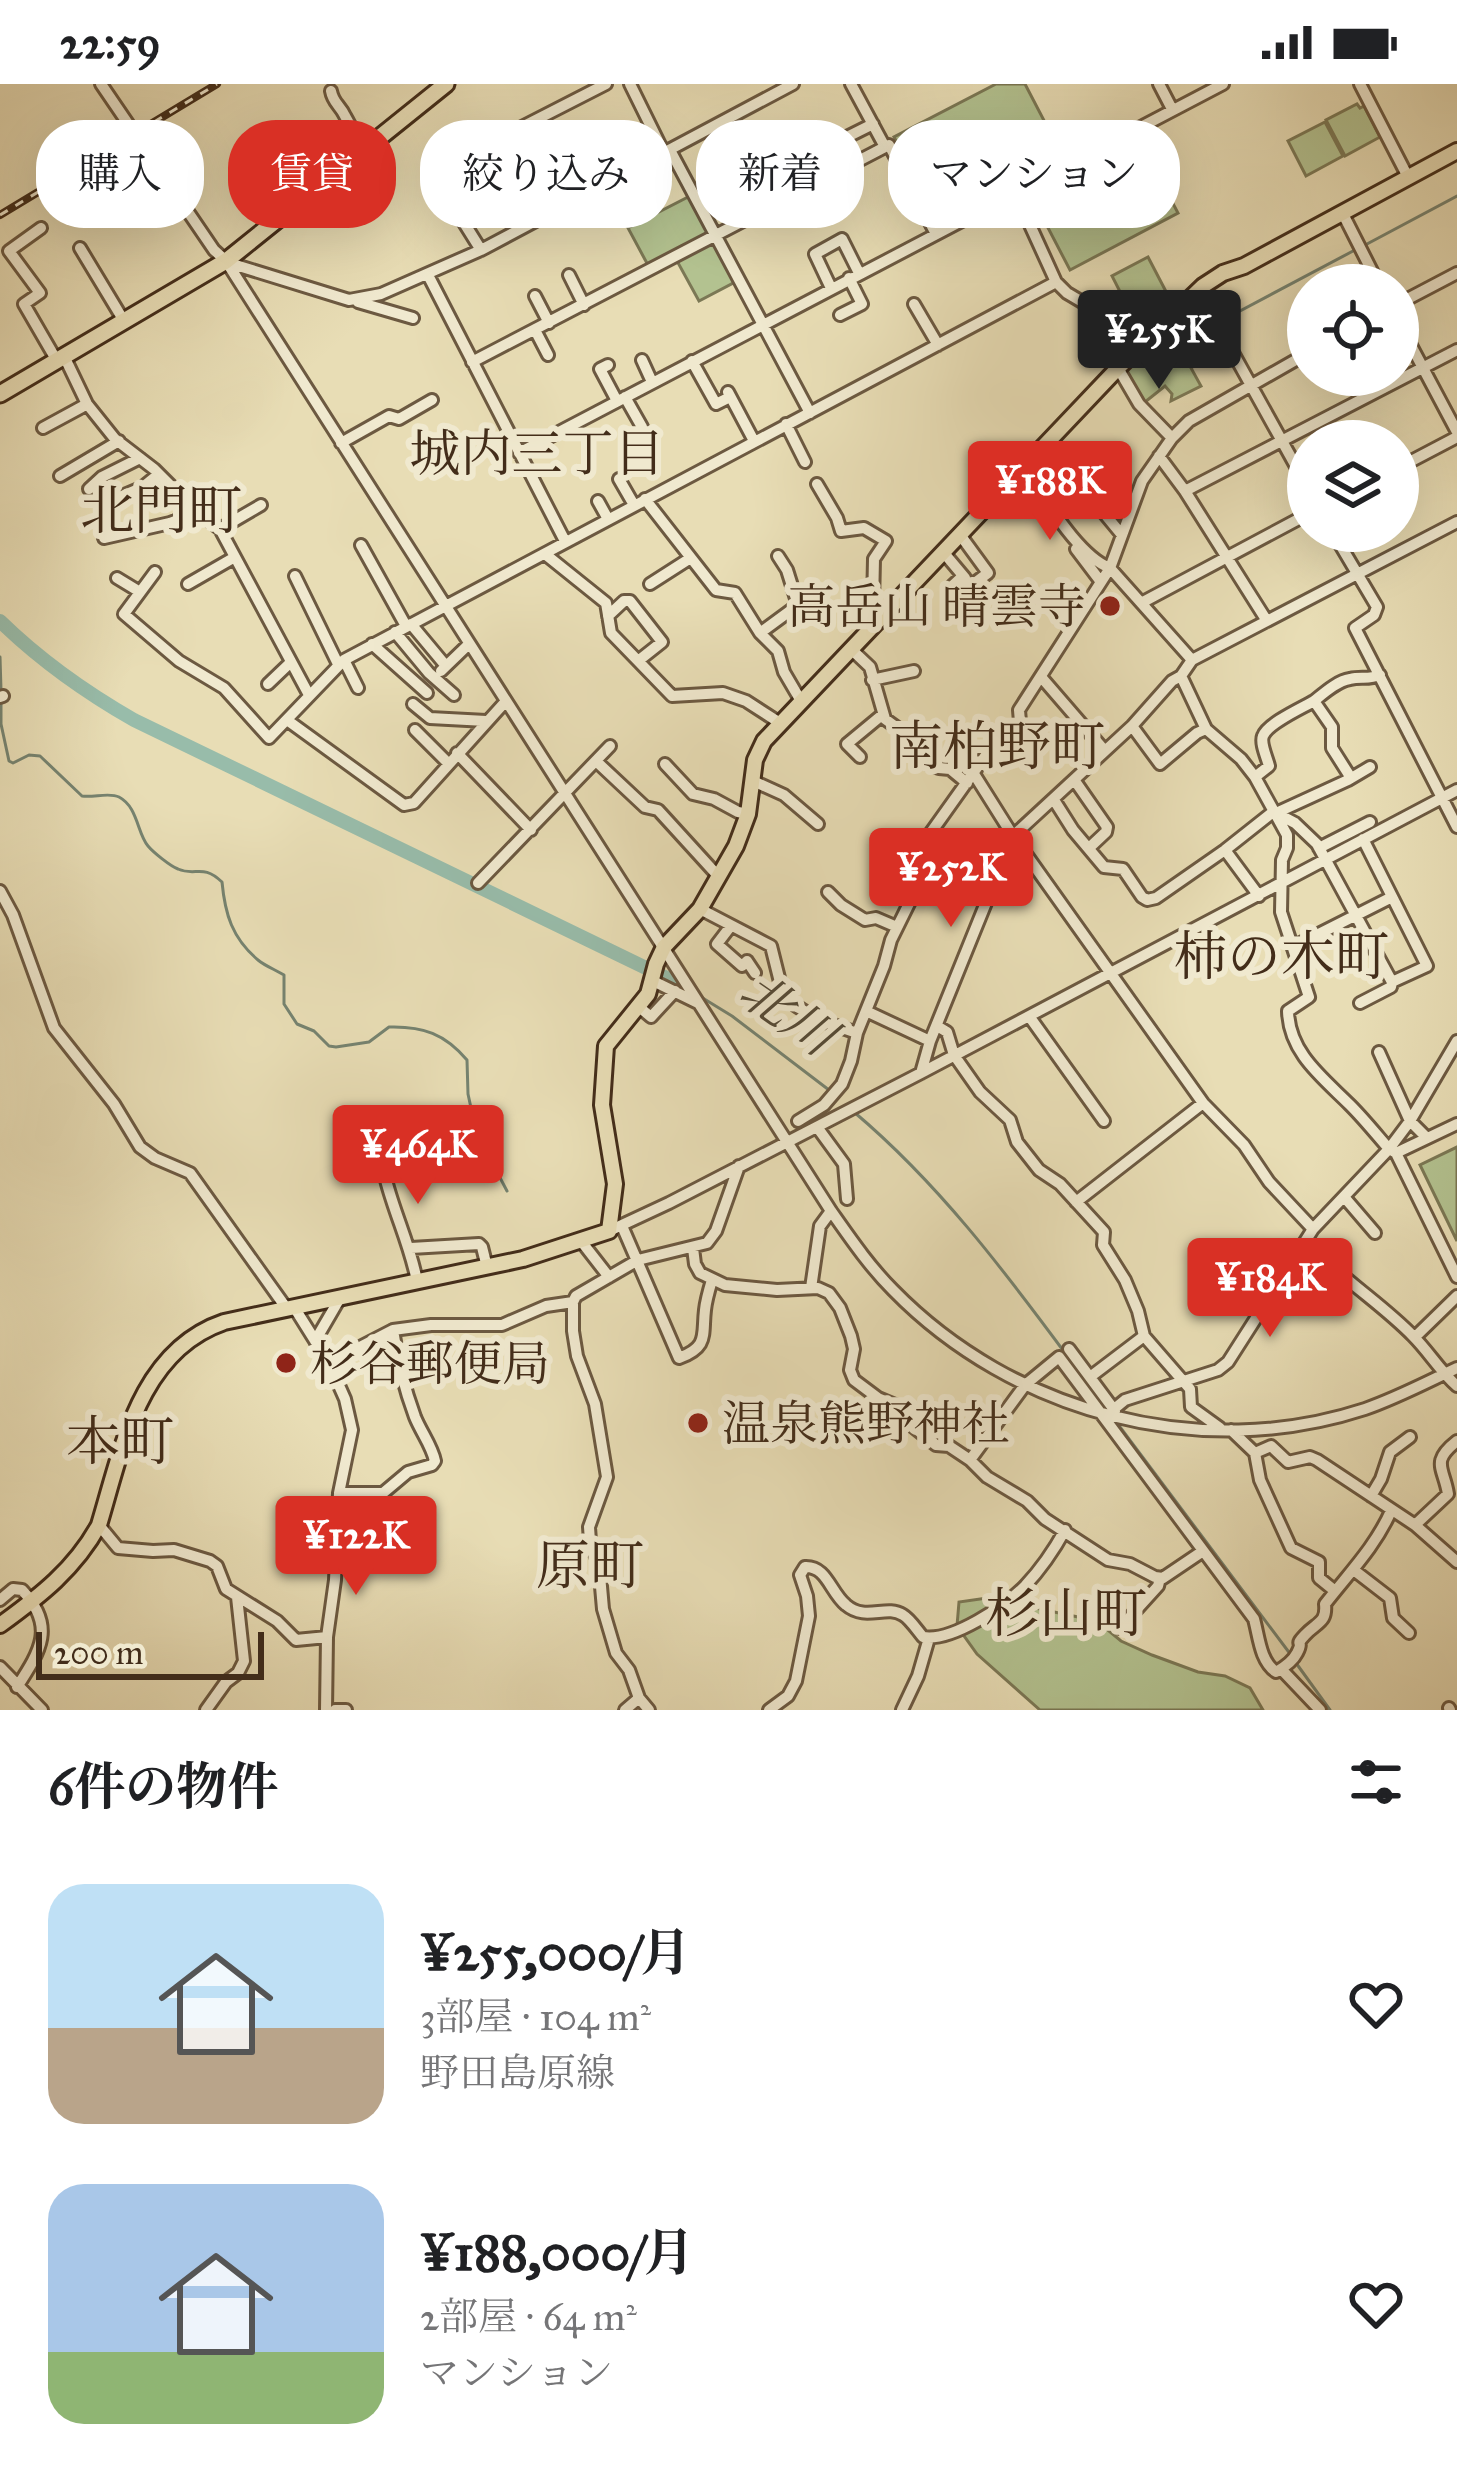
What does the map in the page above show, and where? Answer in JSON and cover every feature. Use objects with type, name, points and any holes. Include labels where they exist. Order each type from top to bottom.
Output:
[{"type":"highway","points":[[396,124],[446,84]]},
{"type":"highway","points":[[0,394],[226,261],[267,228]]},
{"type":"main road","points":[[0,1625],[72,1565],[99,1525],[145,1388],[184,1343],[224,1322],[488,1267],[616,1228],[615,1184],[602,1105],[604,1053],[608,1041],[648,994],[664,947],[700,909],[736,846],[748,814],[758,750],[1194,293],[1223,273],[1457,151]]},
{"type":"street","points":[[101,84],[226,261],[831,1210],[875,1270],[909,1306],[954,1343],[1025,1385],[1157,1426],[1260,1429],[1336,1417],[1457,1368]]},
{"type":"street","points":[[481,250],[456,210],[443,206],[430,174],[606,84]]},
{"type":"street","points":[[630,84],[650,120]]},
{"type":"street","points":[[672,148],[794,84]]},
{"type":"street","points":[[851,84],[885,147]]},
{"type":"street","points":[[1159,84],[1172,109]]},
{"type":"street","points":[[1151,120],[1223,84]]},
{"type":"street","points":[[1360,84],[1408,177]]},
{"type":"street","points":[[331,91],[347,120]]},
{"type":"street","points":[[864,128],[873,124]]},
{"type":"street","points":[[864,158],[890,145],[936,234]]},
{"type":"street","points":[[672,160],[810,413]]},
{"type":"street","points":[[1342,212],[1368,264]]},
{"type":"street","points":[[41,228],[9,250],[40,293],[24,304],[87,404],[118,441],[220,529],[309,695]]},
{"type":"street","points":[[349,299],[381,294],[428,275],[522,228]]},
{"type":"street","points":[[472,362],[732,228]]},
{"type":"street","points":[[519,453],[947,228]]},
{"type":"street","points":[[1031,228],[1056,282],[1089,306],[1147,415],[1172,438]]},
{"type":"street","points":[[832,288],[815,254],[842,239],[862,304],[840,315]]},
{"type":"street","points":[[80,248],[124,321]]},
{"type":"street","points":[[226,261],[413,318]]},
{"type":"street","points":[[1419,293],[1457,273]]},
{"type":"street","points":[[428,275],[565,541]]},
{"type":"street","points":[[569,275],[584,304]]},
{"type":"street","points":[[155,572],[124,614],[179,661],[224,688],[269,738],[341,662],[372,644],[1056,282]]},
{"type":"street","points":[[1194,293],[1217,324],[1287,452]]},
{"type":"street","points":[[535,296],[549,323]]},
{"type":"street","points":[[914,304],[938,345]]},
{"type":"street","points":[[535,330],[548,355]]},
{"type":"street","points":[[1185,491],[1457,350]]},
{"type":"street","points":[[641,360],[652,382]]},
{"type":"street","points":[[1419,360],[1457,435],[1419,456]]},
{"type":"street","points":[[692,361],[716,404],[729,394],[754,441]]},
{"type":"street","points":[[798,1121],[830,1099],[851,1060],[856,1033],[897,927],[926,869],[922,845],[991,748],[1020,722],[1019,710],[1110,568],[1142,481],[1189,421],[1287,365]]},
{"type":"street","points":[[600,369],[642,427]]},
{"type":"street","points":[[341,443],[389,416],[399,419],[432,400]]},
{"type":"street","points":[[786,424],[806,462]]},
{"type":"street","points":[[60,476],[118,441]]},
{"type":"street","points":[[1048,445],[1122,536]]},
{"type":"street","points":[[1159,456],[1267,621]]},
{"type":"street","points":[[89,489],[140,458]]},
{"type":"street","points":[[1022,472],[1078,543],[1110,568],[1192,660]]},
{"type":"street","points":[[1022,472],[1101,582]]},
{"type":"street","points":[[117,498],[159,474]]},
{"type":"street","points":[[619,478],[716,590],[735,593],[760,633],[778,651],[801,701]]},
{"type":"street","points":[[817,484],[841,531],[864,528],[886,541],[874,562],[873,605],[878,622]]},
{"type":"street","points":[[598,500],[608,519]]},
{"type":"street","points":[[104,538],[170,524],[188,503]]},
{"type":"street","points":[[220,529],[261,506]]},
{"type":"street","points":[[921,1073],[1013,836],[1106,752],[1192,660],[1457,522]]},
{"type":"street","points":[[1143,602],[1287,525]]},
{"type":"street","points":[[944,553],[967,581],[988,573],[961,536]]},
{"type":"street","points":[[361,545],[435,678],[454,695]]},
{"type":"street","points":[[1344,552],[1377,607],[1374,615],[1355,628],[1457,827]]},
{"type":"street","points":[[545,554],[606,603],[610,633],[672,696],[723,693],[746,701],[780,723]]},
{"type":"street","points":[[760,633],[797,605],[788,570],[778,556]]},
{"type":"street","points":[[188,584],[235,557]]},
{"type":"street","points":[[650,584],[689,559]]},
{"type":"street","points":[[295,576],[358,688]]},
{"type":"street","points":[[118,578],[140,592]]},
{"type":"street","points":[[608,616],[630,601],[662,642],[638,661]]},
{"type":"street","points":[[404,627],[446,666]]},
{"type":"street","points":[[372,644],[427,693]]},
{"type":"street","points":[[435,678],[469,644]]},
{"type":"street","points":[[851,650],[870,667],[882,715],[914,740],[926,763],[970,778],[1203,1103],[1244,1145],[1310,1234],[1322,1258],[1415,1337],[1457,1386]]},
{"type":"street","points":[[268,685],[291,662]]},
{"type":"street","points":[[872,680],[914,671]]},
{"type":"street","points":[[1255,777],[1269,766],[1263,735],[1281,720],[1342,681],[1380,675]]},
{"type":"street","points":[[1181,676],[1206,729],[1255,777],[1287,835],[1281,912],[1309,997],[1288,1011],[1288,1025],[1298,1048],[1315,1072],[1393,1151],[1457,1277]]},
{"type":"street","points":[[1042,678],[1106,752]]},
{"type":"street","points":[[287,720],[404,805],[414,803],[506,701]]},
{"type":"street","points":[[1314,701],[1332,727],[1332,748],[1351,778]]},
{"type":"street","points":[[412,704],[430,718],[486,721]]},
{"type":"street","points":[[860,757],[847,744],[882,715]]},
{"type":"street","points":[[1132,726],[1160,764],[1206,729]]},
{"type":"street","points":[[415,730],[429,747],[452,758],[531,830]]},
{"type":"street","points":[[478,883],[610,746]]},
{"type":"street","points":[[596,761],[645,807],[658,810],[719,878]]},
{"type":"street","points":[[665,764],[693,794],[748,814]]},
{"type":"street","points":[[1054,800],[1104,867],[1123,869],[1147,900],[1275,813],[1370,767]]},
{"type":"street","points":[[1075,781],[1106,827],[1089,848]]},
{"type":"street","points":[[753,782],[784,796],[818,824]]},
{"type":"street","points":[[1323,853],[1363,839],[1457,790]]},
{"type":"street","points":[[1275,813],[1295,823],[1323,853],[1392,982]]},
{"type":"street","points":[[712,1280],[705,1334],[693,1352],[679,1358],[638,1260],[616,1228],[1258,896],[1370,822]]},
{"type":"street","points":[[1360,1003],[1427,965],[1363,839]]},
{"type":"street","points":[[1225,850],[1258,896]]},
{"type":"street","points":[[0,891],[54,1028],[114,1104],[140,1148],[190,1174],[315,1341],[345,1399],[352,1430],[339,1493],[327,1637],[330,1710],[346,1710]]},
{"type":"street","points":[[828,892],[865,920],[876,918],[897,927]]},
{"type":"street","points":[[1293,947],[1392,897]]},
{"type":"street","points":[[700,909],[771,946],[783,989],[805,1014],[856,1033]]},
{"type":"street","points":[[730,927],[717,944],[742,966],[747,961],[755,974]]},
{"type":"street","points":[[654,976],[700,1003]]},
{"type":"street","points":[[638,1006],[651,1017],[675,992]]},
{"type":"street","points":[[866,1011],[930,1041]]},
{"type":"street","points":[[1029,1016],[1104,1121]]},
{"type":"street","points":[[937,1026],[947,1032],[954,1055],[980,1092],[1010,1120],[1016,1142],[1104,1232],[1102,1245],[1125,1280],[1144,1336],[1190,1389],[1191,1407],[1255,1453],[1260,1480],[1291,1548],[1318,1562],[1319,1578],[1335,1592]]},
{"type":"street","points":[[1111,1414],[1125,1400],[1218,1370],[1228,1362],[1310,1234],[1393,1151],[1457,1041]]},
{"type":"street","points":[[1379,1052],[1410,1120],[1427,1138]]},
{"type":"street","points":[[830,1099],[843,1113]]},
{"type":"street","points":[[1076,1202],[1203,1103]]},
{"type":"street","points":[[1393,1151],[1457,1124]]},
{"type":"street","points":[[817,1127],[844,1164],[847,1198]]},
{"type":"street","points":[[649,1710],[612,1643],[589,1534],[607,1478],[595,1404],[573,1331],[573,1301],[638,1260],[707,1243],[716,1231],[739,1166]]},
{"type":"street","points":[[386,1180],[411,1248],[417,1281]]},
{"type":"street","points":[[1345,1198],[1375,1233]]},
{"type":"street","points":[[811,1288],[820,1226],[831,1210]]},
{"type":"street","points":[[581,1241],[609,1277]]},
{"type":"street","points":[[411,1248],[479,1244],[488,1267]]},
{"type":"street","points":[[693,1248],[697,1269],[712,1280],[746,1289],[811,1288],[829,1293],[840,1307],[853,1343],[850,1370],[854,1380],[902,1408],[911,1425],[936,1445],[949,1446],[970,1460],[987,1477],[1008,1487],[1045,1519],[1108,1560],[1160,1578],[1204,1551]]},
{"type":"street","points":[[1415,1337],[1457,1296]]},
{"type":"street","points":[[315,1341],[340,1298]]},
{"type":"street","points":[[328,1364],[393,1330],[502,1324],[573,1301]]},
{"type":"street","points":[[339,1493],[383,1493],[408,1472],[435,1461],[414,1414],[393,1330]]},
{"type":"street","points":[[1090,1377],[1144,1336]]},
{"type":"street","points":[[1069,1348],[1254,1619],[1268,1665],[1276,1672],[1326,1616],[1325,1604],[1354,1571],[1391,1511]]},
{"type":"street","points":[[970,1460],[1025,1385],[1059,1357],[1111,1414]]},
{"type":"street","points":[[1371,1496],[1390,1452],[1410,1437]]},
{"type":"street","points":[[1415,1525],[1448,1494],[1440,1459],[1457,1442]]},
{"type":"street","points":[[1255,1453],[1271,1446],[1288,1462],[1317,1460],[1415,1525],[1457,1562]]},
{"type":"street","points":[[99,1525],[118,1547],[174,1550],[210,1561],[226,1589],[277,1621],[296,1640],[327,1637]]},
{"type":"street","points":[[769,1710],[788,1696],[796,1681],[809,1616],[800,1575],[805,1568],[819,1570],[852,1610],[902,1614],[928,1638],[947,1635],[987,1615],[1024,1587],[1065,1530]]},
{"type":"street","points":[[1354,1571],[1390,1598],[1393,1618],[1409,1634]]},
{"type":"street","points":[[1120,1628],[1160,1578]]},
{"type":"street","points":[[0,1600],[17,1588],[41,1615],[43,1629],[30,1667],[17,1687]]},
{"type":"street","points":[[206,1710],[244,1661],[237,1597]]},
{"type":"street","points":[[902,1710],[928,1638]]},
{"type":"street","points":[[1288,1663],[1320,1710]]},
{"type":"street","points":[[0,1667],[42,1710]]},
{"type":"street","points":[[625,1710],[639,1698]]},
{"type":"green space","points":[[996,84],[1025,84],[1044,120],[927,120]]},
{"type":"green space","points":[[1357,104],[1364,106],[1380,137],[1345,156],[1326,120]]},
{"type":"green space","points":[[1325,122],[1343,156],[1306,176],[1288,141]]},
{"type":"green space","points":[[690,196],[696,208],[696,228],[706,228],[710,235],[649,267],[628,228],[672,228],[672,205]]},
{"type":"green space","points":[[1048,228],[1150,228],[1070,270]]},
{"type":"green space","points":[[714,242],[735,282],[699,301],[677,261]]},
{"type":"green space","points":[[1148,257],[1173,305],[1138,327],[1112,276]]},
{"type":"green space","points":[[1169,322],[1185,347],[1196,347],[1203,360],[1191,368],[1201,386],[1171,401],[1165,386],[1145,402],[1127,369]]},
{"type":"green space","points":[[1457,1147],[1457,1241],[1420,1165]]},
{"type":"green space","points":[[987,1598],[1097,1621],[1121,1641],[1152,1655],[1250,1688],[1263,1710],[1040,1710],[977,1654],[957,1626],[959,1602]]},
{"type":"waterway","points":[[1367,244],[1457,196]]},
{"type":"waterway","points":[[1223,320],[1353,251]]},
{"type":"waterway","name":"北川","points":[[0,621],[64,675],[134,720],[675,982]]},
{"type":"waterway","points":[[0,657],[1,690]]},
{"type":"waterway","points":[[1,699],[9,761],[40,756],[82,796],[119,797],[130,807],[144,841],[158,855],[178,869],[209,873],[222,882],[236,934],[258,960],[284,975],[284,1004],[297,1024],[314,1031],[329,1046],[369,1042],[389,1027],[401,1027],[432,1033],[459,1051],[467,1060],[478,1154],[497,1172],[507,1191]]},
{"type":"waterway","name":"北川","points":[[701,997],[829,1090]]},
{"type":"waterway","name":"北川","points":[[854,1112],[941,1198],[1068,1357]]},
{"type":"waterway","name":"北川","points":[[1117,1423],[1291,1655]]},
{"type":"waterway","name":"北川","points":[[1296,1663],[1330,1710]]},
{"type":"railway","points":[[0,215],[217,84]]},
{"type":"place","name":"高岳山 晴雲寺","points":[[1110,606]]},
{"type":"place","name":"杉谷郵便局","points":[[286,1363]]},
{"type":"place","name":"温泉熊野神社","points":[[698,1423]]},
{"type":"district","name":"城内三丁目","points":[[537,453]]},
{"type":"district","name":"北門町","points":[[161,510]]},
{"type":"district","name":"南柏野町","points":[[997,746]]},
{"type":"district","name":"柿の木町","points":[[1281,956]]},
{"type":"district","name":"本町","points":[[120,1441]]},
{"type":"district","name":"原町","points":[[590,1565]]},
{"type":"district","name":"杉山町","points":[[1066,1613]]}]
